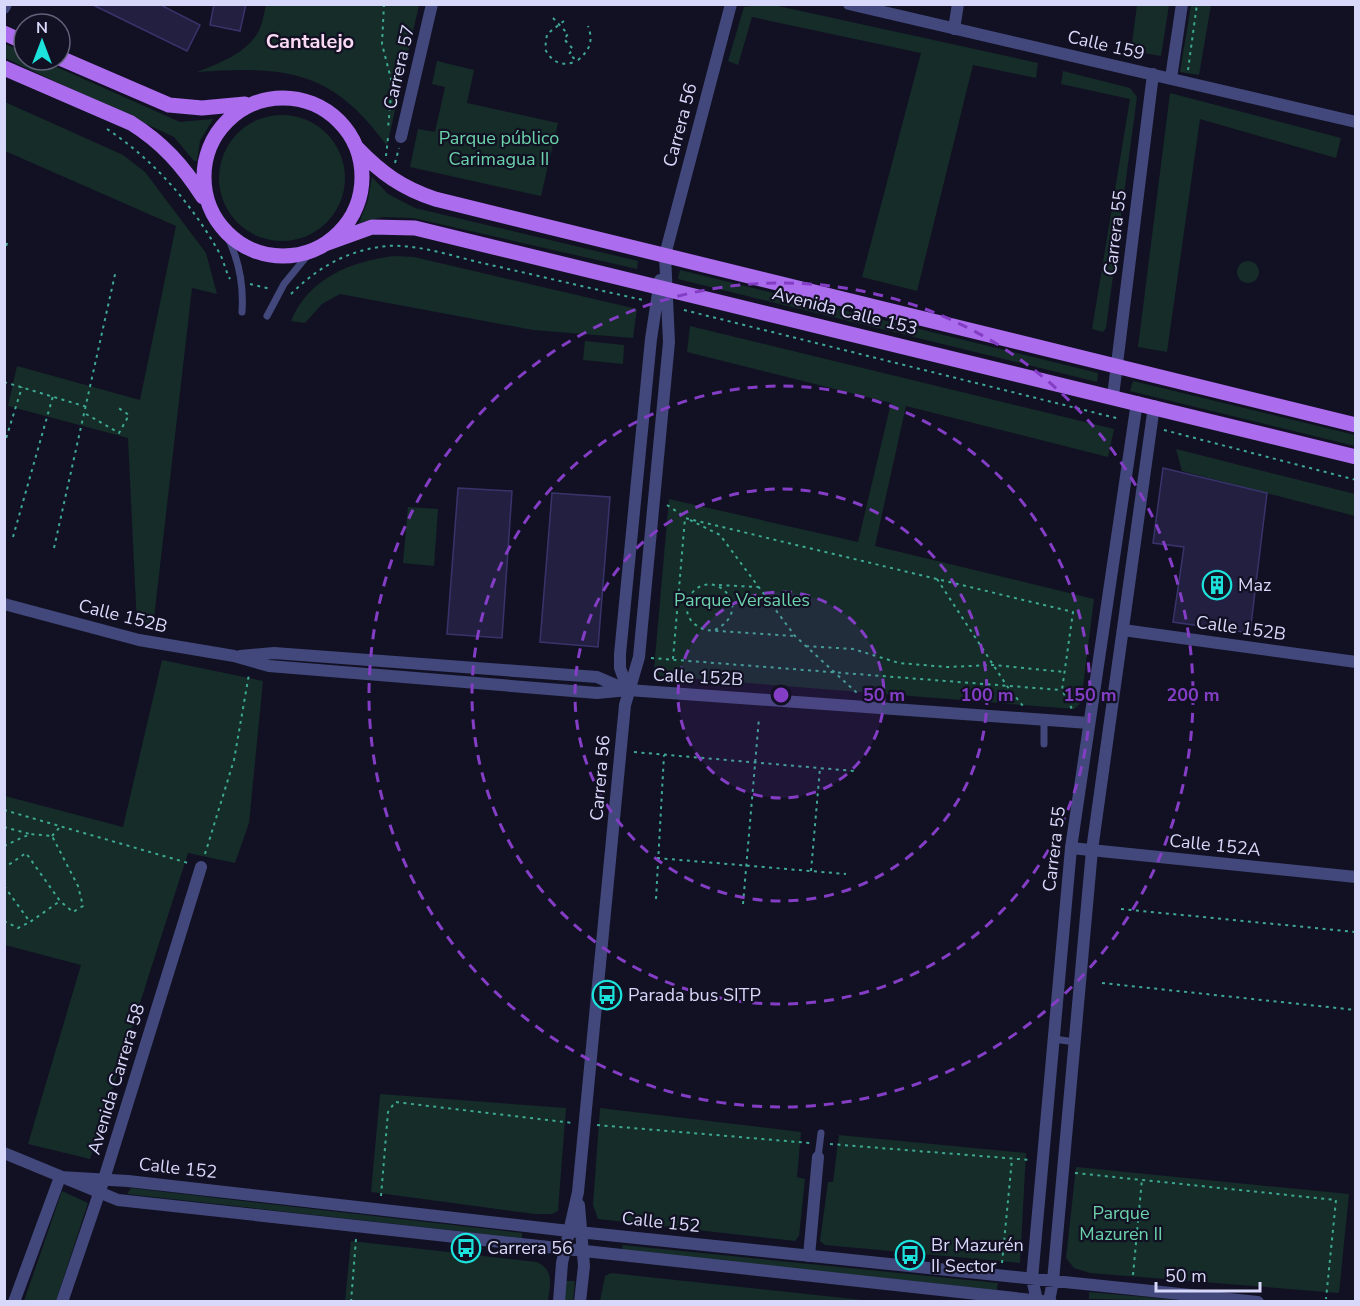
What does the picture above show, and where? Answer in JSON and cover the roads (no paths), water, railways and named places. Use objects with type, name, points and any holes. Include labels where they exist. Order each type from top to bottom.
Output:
[{"type":"main road","points":[[4,68],[131,123],[150,135],[178,161],[226,234],[258,252],[275,256],[311,251],[325,244],[346,225],[359,201],[363,173],[357,148],[345,126],[314,103],[276,97],[251,104],[202,108],[169,105],[72,63]]},
{"type":"main road","points":[[209,206],[204,189],[203,171],[213,138],[223,124],[251,104]]},
{"type":"main road","name":"Avenida Calle 153","points":[[357,148],[386,176],[411,191],[1356,425]]},
{"type":"main road","name":"Avenida Calle 153","points":[[325,244],[372,227],[399,225],[1113,396],[1356,457]]},
{"type":"street","name":"Carrera 57","points":[[401,137],[432,4]]},
{"type":"street","name":"Carrera 56","points":[[628,690],[620,668],[620,654],[651,339],[663,287],[665,255],[731,4]]},
{"type":"street","name":"Calle 159","points":[[849,4],[1356,122]]},
{"type":"street","points":[[954,29],[958,4]]},
{"type":"street","points":[[1171,78],[1182,4]]},
{"type":"street","name":"Carrera 55","points":[[1113,396],[1153,74]]},
{"type":"street","name":"Carrera 56","points":[[559,1302],[565,1250],[575,1232],[628,690],[639,657],[669,342],[663,287]]},
{"type":"street","name":"Carrera 55","points":[[1045,1301],[1032,1279],[1071,848],[1084,723],[1137,402]]},
{"type":"street","name":"Carrera 55","points":[[1045,1301],[1053,1281],[1092,850],[1154,406]]},
{"type":"street","points":[[1127,466],[1145,469]]},
{"type":"street","name":"Calle 152B","points":[[4,604],[139,640],[234,656],[268,666],[597,693],[628,690],[1084,723]]},
{"type":"street","name":"Calle 152B","points":[[1123,630],[1356,662]]},
{"type":"street","name":"Calle 152B","points":[[234,656],[274,653],[597,676],[628,690]]},
{"type":"street","name":"Calle 152A","points":[[1071,848],[1356,877]]},
{"type":"street","name":"Avenida Carrera 58","points":[[62,1302],[104,1179],[201,867]]},
{"type":"street","name":"Calle 152","points":[[4,1153],[118,1200],[1045,1301]]},
{"type":"street","points":[[809,1256],[818,1157]]},
{"type":"street","points":[[14,1302],[60,1177]]},
{"type":"street","name":"Calle 152","points":[[60,1177],[104,1179],[575,1232],[1258,1302]]},
{"type":"street","name":"Carrera 56","points":[[575,1232],[583,1252],[580,1302]]},
{"type":"lane","points":[[226,234],[239,265],[243,282],[242,312]]},
{"type":"lane","points":[[267,316],[284,284],[311,251]]},
{"type":"lane","points":[[1039,719],[1044,744]]},
{"type":"lane","points":[[1054,1039],[1075,1042]]},
{"type":"lane","points":[[818,1157],[821,1134]]},
{"type":"place","name":"Maz","points":[[1217,585]]},
{"type":"place","name":"Parada bus SITP","points":[[607,995]]},
{"type":"place","name":"Carrera 56","points":[[466,1248]]},
{"type":"place","name":"Br Mazurén II Sector","points":[[910,1255]]},
{"type":"district","name":"Cantalejo","points":[[310,41]]},
{"type":"park label","name":"Parque público Carimagua II","points":[[499,148]]},
{"type":"park label","name":"Parque Versalles","points":[[742,600]]},
{"type":"park label","name":"Parque Mazuren II","points":[[1121,1223]]}]
